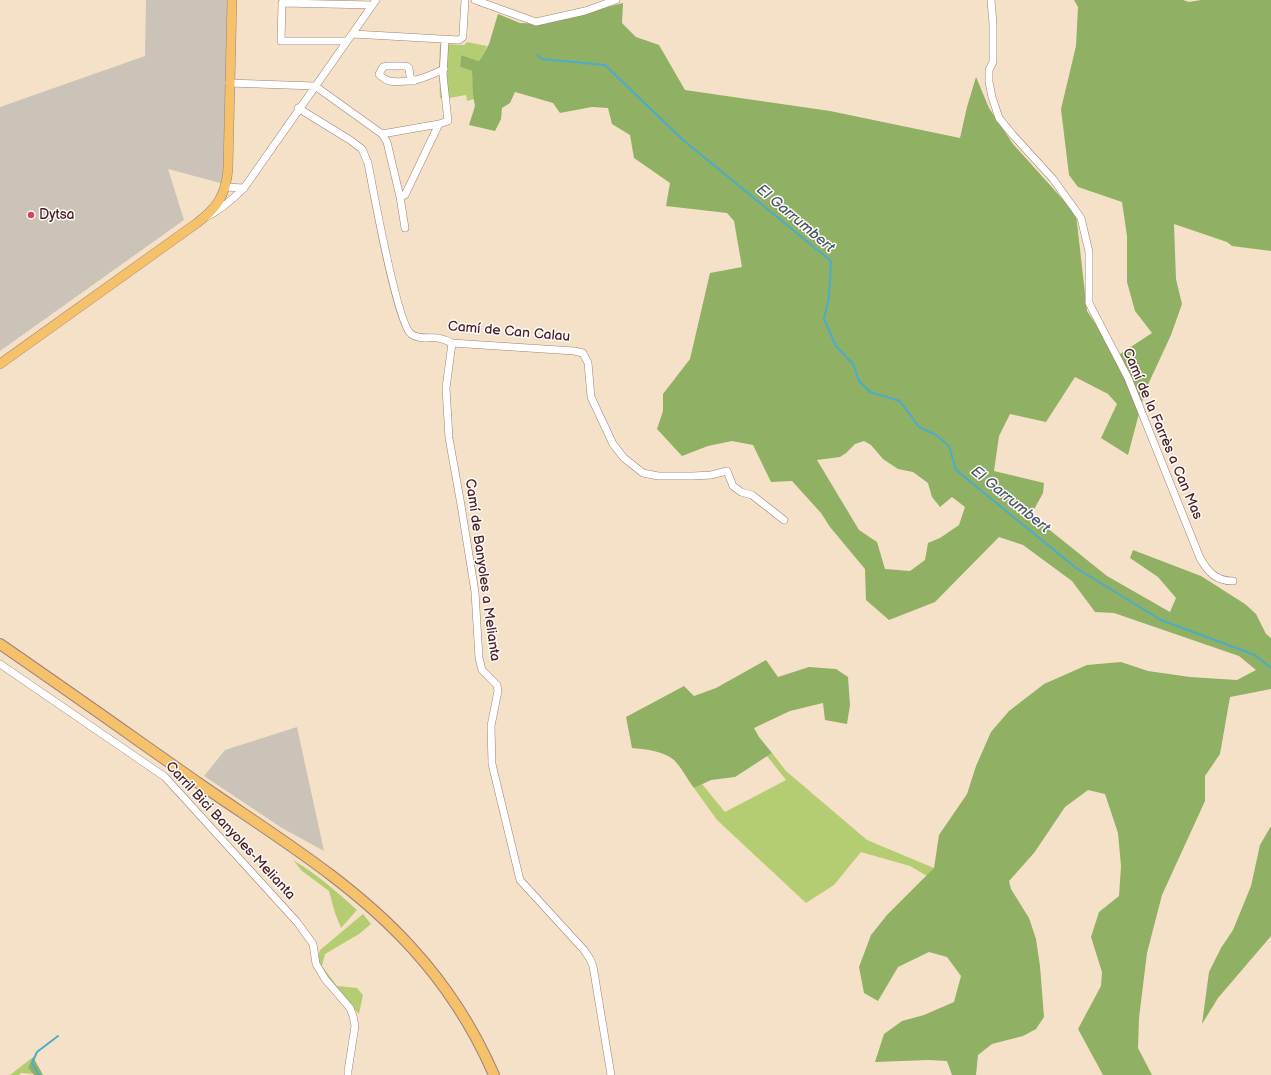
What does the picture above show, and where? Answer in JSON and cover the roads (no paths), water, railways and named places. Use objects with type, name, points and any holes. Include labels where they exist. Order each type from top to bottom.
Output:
[{"type":"highway","points":[[0,644],[303,855],[370,907],[411,946],[438,980],[463,1016],[494,1075]]},
{"type":"highway","points":[[0,652],[294,855],[329,880],[367,911],[407,950],[434,983],[458,1018],[478,1052],[488,1075]]},
{"type":"main road","points":[[0,364],[203,219],[215,208],[224,191],[228,169],[232,0]]},
{"type":"street","points":[[353,34],[459,40],[463,37],[464,33],[465,0]]},
{"type":"street","points":[[474,0],[536,22],[585,11],[613,1]]},
{"type":"street","points":[[602,0],[613,1]]},
{"type":"street","name":"Camí de la Farrès a Can Mas","points":[[991,0],[993,24],[993,62],[989,70],[989,82],[999,118],[1053,179],[1081,218],[1089,252],[1088,303],[1128,378],[1200,558],[1207,569],[1216,578],[1226,581],[1233,581]]},
{"type":"street","points":[[346,41],[281,41],[282,3],[374,3]]},
{"type":"street","points":[[203,219],[218,211],[244,188],[298,108],[374,3]]},
{"type":"street","points":[[382,134],[439,124],[448,121],[444,91],[445,40]]},
{"type":"street","points":[[414,80],[422,79],[444,69]]},
{"type":"street","points":[[229,83],[315,86],[382,134],[387,142],[406,228]]},
{"type":"street","name":"Camí de Can Calau","points":[[298,108],[362,149],[368,163],[402,316],[410,333],[418,337],[439,338],[452,343],[574,351],[583,353],[588,363],[591,398],[613,444],[624,458],[643,473],[658,476],[711,475],[727,471],[733,486],[741,492],[752,495],[784,520]]},
{"type":"street","points":[[400,198],[405,195],[439,124]]},
{"type":"street","points":[[231,201],[224,191],[244,188]]},
{"type":"street","name":"Camí de Banyoles a Melianta","points":[[452,343],[446,388],[449,438],[475,592],[479,658],[482,670],[497,685],[498,691],[491,726],[492,764],[520,880],[584,950],[593,966],[611,1075]]},
{"type":"street","name":"Carril Bici Banyoles-Melianta","points":[[0,664],[165,777],[297,922],[313,944],[316,964],[325,979],[350,1008],[353,1016],[355,1026],[348,1075]]},
{"type":"waterway","name":"El Garrumbert","points":[[537,55],[542,59],[605,65],[683,140],[831,261],[829,297],[824,319],[836,346],[853,364],[859,381],[870,392],[900,401],[919,427],[936,435],[949,446],[956,470],[1076,568],[1161,620],[1255,655],[1271,668]]},
{"type":"waterway","points":[[39,1075],[32,1063],[37,1052],[58,1036]]},
{"type":"place","name":"Dytsa","points":[[31,215]]}]
